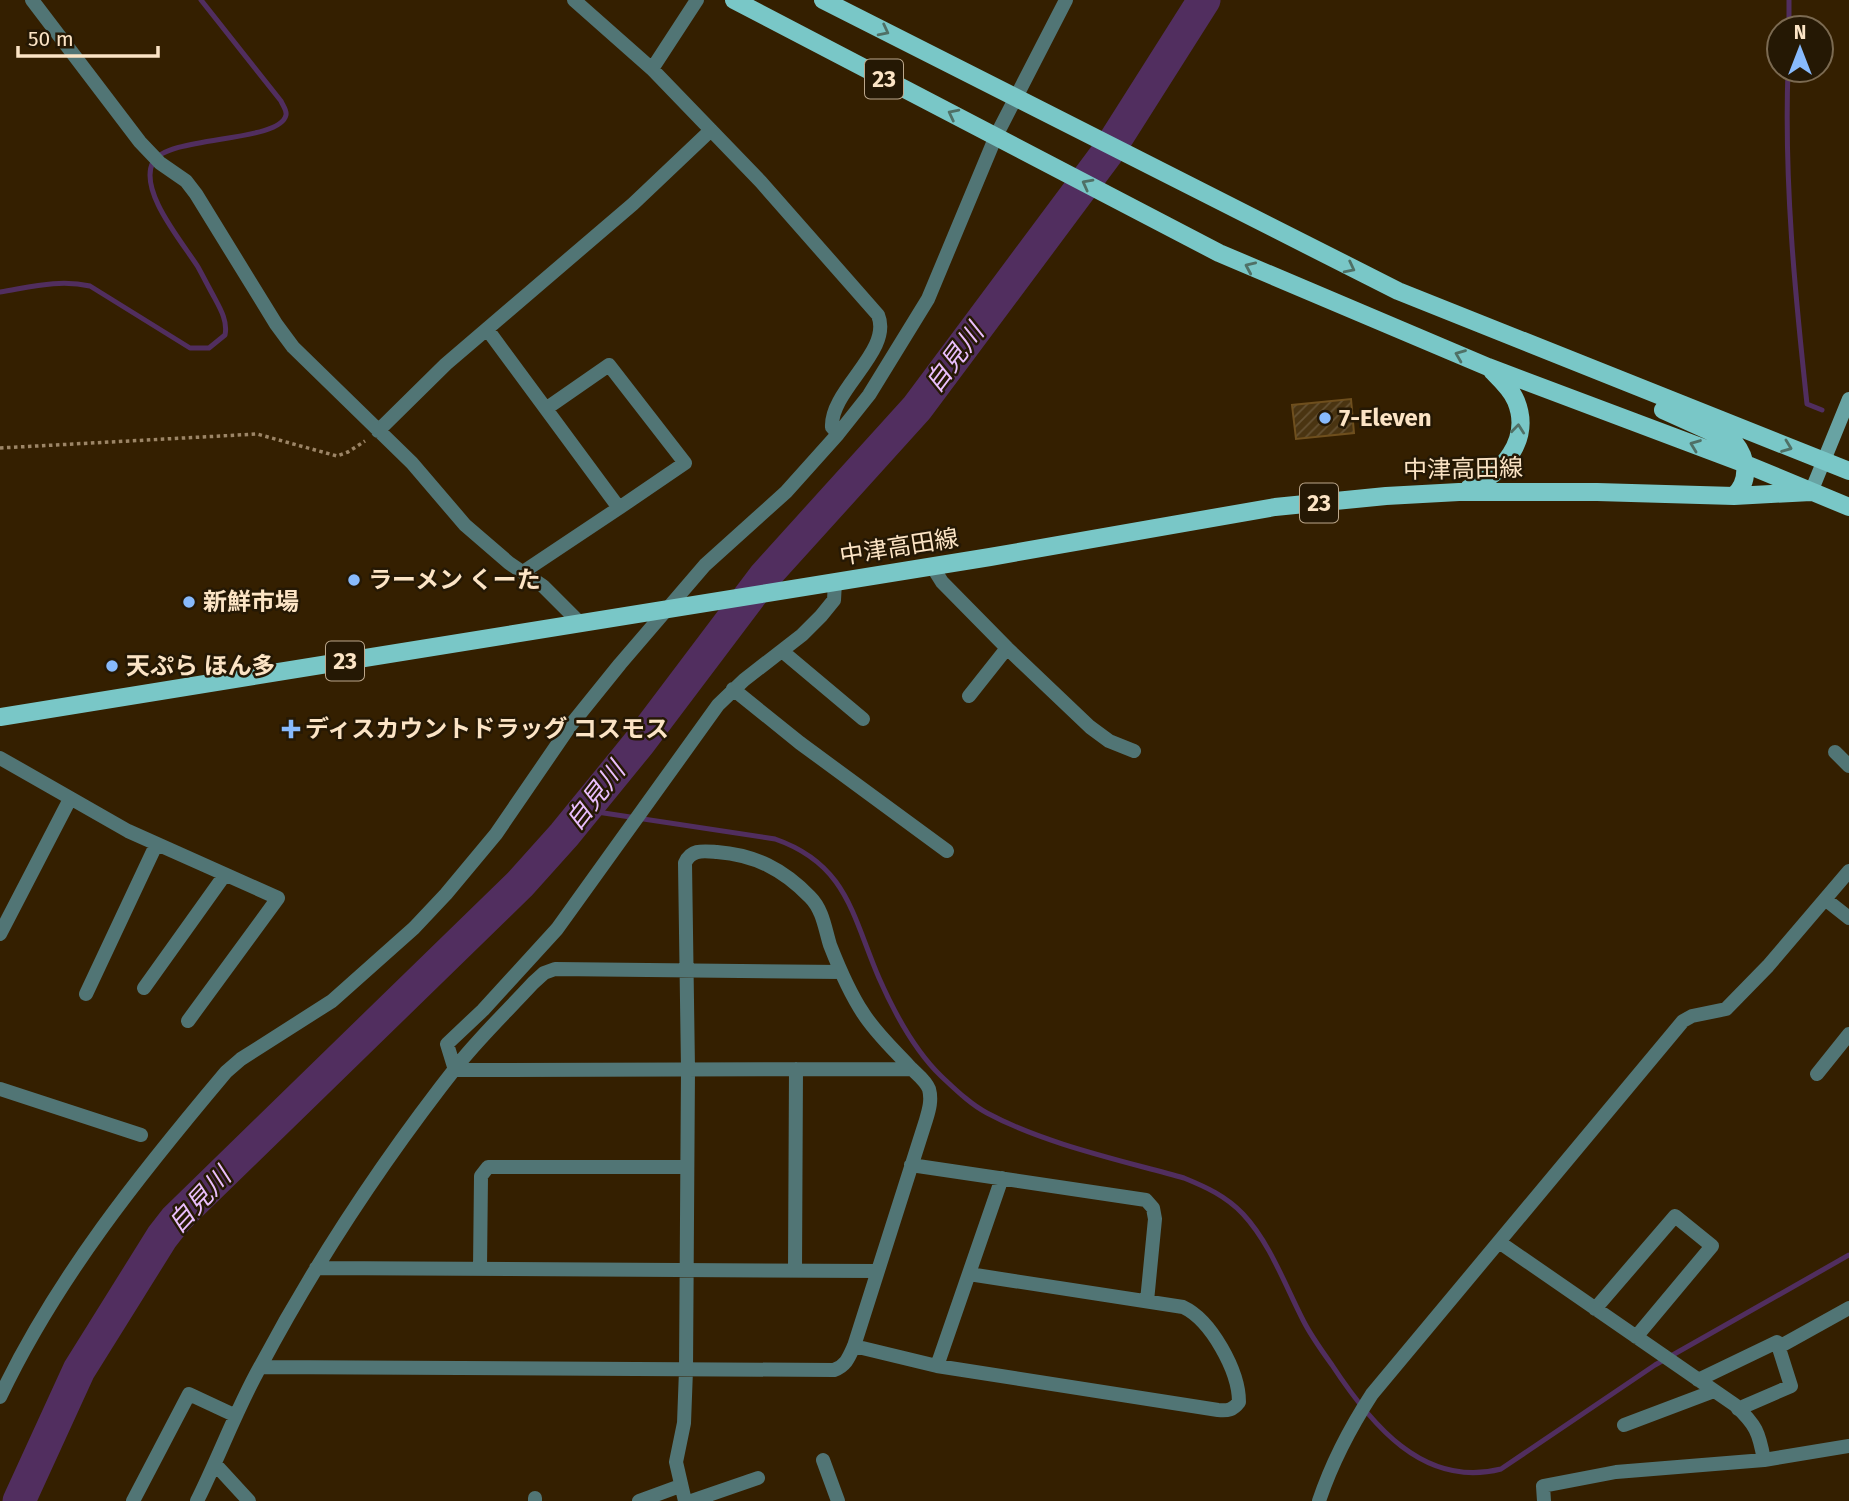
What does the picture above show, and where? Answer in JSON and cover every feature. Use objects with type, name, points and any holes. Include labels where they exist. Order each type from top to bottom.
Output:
[{"type":"main road","name":"中津高田線","points":[[734,0],[1231,258],[1488,367],[1744,463],[1849,507]]},
{"type":"main road","name":"23","points":[[823,0],[1398,291],[1577,365],[1849,471]]},
{"type":"main road","points":[[1577,365],[1632,397],[1734,442],[1740,450],[1747,478],[1734,496]]},
{"type":"main road","points":[[1459,492],[1488,480],[1512,455],[1520,429],[1517,401],[1488,367]]},
{"type":"main road","name":"中津高田線","points":[[0,717],[690,606],[1275,507],[1459,492],[1734,496],[1811,492]]},
{"type":"street","points":[[32,0],[140,142],[160,163],[186,181],[196,194],[283,335],[304,359],[412,463],[465,525],[543,586],[579,622]]},
{"type":"street","points":[[574,0],[652,69],[711,130],[761,182],[878,315],[881,322],[876,343],[835,409],[832,427],[838,434]]},
{"type":"street","points":[[652,69],[697,0]]},
{"type":"street","points":[[0,1397],[30,1340],[104,1224],[139,1177],[226,1072],[332,1001],[430,911],[496,834],[586,705],[705,565],[786,492],[869,395],[928,299],[996,136],[1066,0]]},
{"type":"street","points":[[378,431],[446,365],[633,204],[711,130]]},
{"type":"street","points":[[488,329],[619,508]]},
{"type":"street","points":[[523,572],[685,463],[609,365],[547,408]]},
{"type":"street","points":[[1811,492],[1849,399]]},
{"type":"street","points":[[932,566],[942,582],[1090,727],[1109,741],[1134,751]]},
{"type":"street","points":[[455,1070],[447,1044],[557,929],[703,724],[733,689],[802,635],[834,600],[833,582]]},
{"type":"street","points":[[969,696],[1007,648]]},
{"type":"street","points":[[782,651],[863,719]]},
{"type":"street","points":[[733,689],[800,743],[947,851]]},
{"type":"street","points":[[1835,752],[1849,766]]},
{"type":"street","points":[[0,758],[156,845],[278,898],[188,1021]]},
{"type":"street","points":[[0,934],[70,799]]},
{"type":"street","points":[[86,994],[156,845]]},
{"type":"street","points":[[260,1367],[686,1370],[841,1368],[854,1346],[930,1106],[928,1086],[867,1018],[841,972],[820,911],[812,898],[785,876],[754,857],[702,850],[690,855],[685,863],[688,1069],[686,1370],[684,1423],[676,1462],[685,1501]]},
{"type":"street","points":[[1319,1501],[1329,1471],[1350,1428],[1372,1394],[1683,1021],[1692,1016],[1726,1009],[1768,966],[1849,871]]},
{"type":"street","points":[[144,988],[224,876]]},
{"type":"street","points":[[1825,899],[1849,918]]},
{"type":"street","points":[[197,1501],[234,1415],[316,1268],[409,1130],[455,1070],[544,973],[555,969],[841,972]]},
{"type":"street","points":[[1817,1074],[1849,1034]]},
{"type":"street","points":[[795,1270],[796,1069]]},
{"type":"street","points":[[455,1070],[912,1069]]},
{"type":"street","points":[[0,1089],[141,1135]]},
{"type":"street","points":[[911,1165],[1146,1199],[1153,1208],[1154,1219],[1147,1301]]},
{"type":"street","points":[[480,1268],[481,1176],[488,1167],[687,1167]]},
{"type":"street","points":[[937,1366],[1003,1178]]},
{"type":"street","points":[[1595,1309],[1675,1216],[1712,1246],[1636,1337]]},
{"type":"street","points":[[1499,1242],[1738,1409],[1754,1423],[1760,1436],[1764,1460]]},
{"type":"street","points":[[316,1268],[876,1271]]},
{"type":"street","points":[[854,1346],[937,1366],[1218,1410],[1234,1408],[1239,1402],[1237,1386],[1222,1350],[1194,1312],[1183,1307],[969,1274]]},
{"type":"street","points":[[1779,1347],[1849,1308]]},
{"type":"street","points":[[1698,1380],[1777,1342],[1791,1386],[1738,1409]]},
{"type":"street","points":[[1624,1425],[1714,1391]]},
{"type":"street","points":[[133,1501],[189,1394],[234,1415]]},
{"type":"street","points":[[1544,1501],[1543,1486],[1616,1472],[1764,1460],[1849,1446]]},
{"type":"street","points":[[822,1460],[838,1501]]},
{"type":"street","points":[[215,1464],[249,1501]]},
{"type":"street","points":[[691,1501],[758,1478]]},
{"type":"street","points":[[639,1501],[680,1486]]},
{"type":"path","points":[[0,448],[257,433],[337,456],[348,452],[378,431]]},
{"type":"building","points":[[1351,399],[1354,433],[1296,439],[1292,405]]},
{"type":"waterway","points":[[0,292],[56,284],[90,286],[190,348],[209,348],[225,335],[224,320],[218,305],[198,267],[157,202],[150,174],[153,162],[163,153],[179,147],[265,130],[279,124],[286,113],[281,101],[201,0]]},
{"type":"waterway","name":"自見川","points":[[19,1501],[79,1370],[176,1219],[520,884],[564,835],[639,743],[765,576],[917,408],[1107,153],[1204,0]]},
{"type":"waterway","points":[[1789,0],[1789,14]]},
{"type":"waterway","points":[[1788,84],[1789,196],[1798,321],[1807,404],[1822,410]]},
{"type":"waterway","points":[[584,810],[775,839],[818,862],[844,894],[891,1004],[922,1055],[941,1076],[975,1105],[1009,1124],[1083,1150],[1184,1178],[1230,1202],[1253,1225],[1310,1332],[1363,1409],[1401,1446],[1423,1460],[1447,1469],[1473,1473],[1501,1469],[1655,1365],[1849,1255]]},
{"type":"place","name":"7-Eleven","points":[[1325,418]]},
{"type":"place","name":"ラーメン くーた","points":[[354,580]]},
{"type":"place","name":"新鮮市場","points":[[189,602]]},
{"type":"place","name":"天ぷら ほん多","points":[[112,666]]},
{"type":"place","name":"ディスカウントドラッグ コスモス","points":[[291,729]]}]
